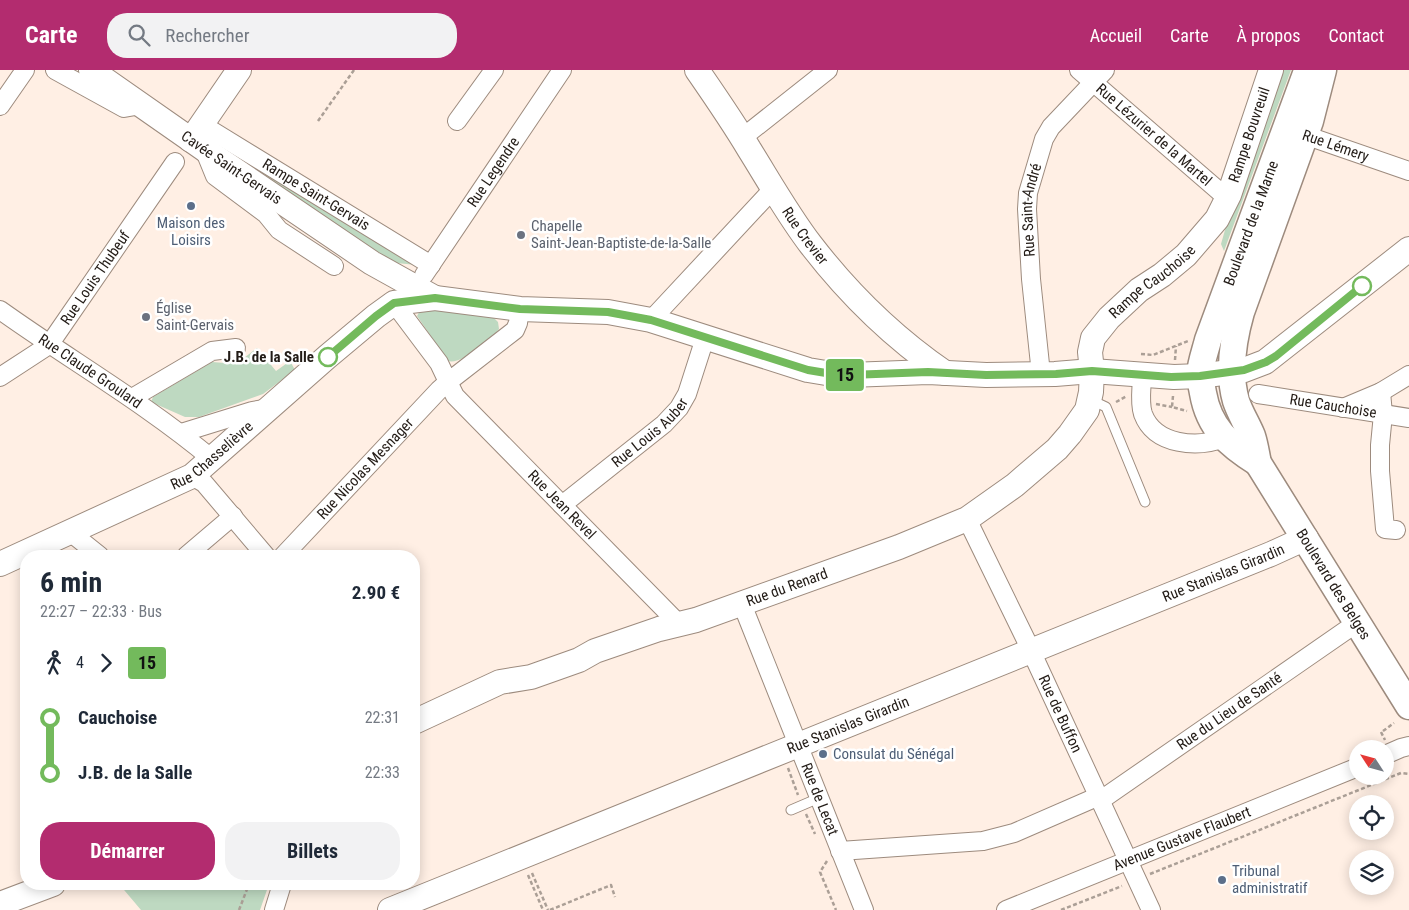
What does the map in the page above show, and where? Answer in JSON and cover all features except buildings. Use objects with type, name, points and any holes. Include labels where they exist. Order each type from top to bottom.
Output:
[{"type":"main road","name":"Boulevard de la Marne","points":[[1216,374],[1202,356],[1320,70]]},
{"type":"main road","name":"Boulevard des Belges","points":[[1216,374],[1206,407],[1211,418],[1224,438],[1236,449],[1258,463]]},
{"type":"main road","name":"Boulevard des Belges","points":[[1216,374],[1236,399],[1252,437],[1258,463],[1358,622],[1402,715]]},
{"type":"street","points":[[0,106],[25,70]]},
{"type":"street","points":[[55,70],[124,108],[141,105]]},
{"type":"street","name":"Cavée Saint-Gervais","points":[[91,70],[141,105],[199,138],[379,266],[435,298]]},
{"type":"street","points":[[239,70],[199,138],[215,176],[266,214],[279,230],[334,266]]},
{"type":"street","points":[[457,121],[494,70]]},
{"type":"street","name":"Rue Legendre","points":[[427,270],[562,70]]},
{"type":"street","name":"Rue Crevier","points":[[697,70],[773,189],[810,244],[829,268],[880,320],[945,373]]},
{"type":"street","points":[[742,138],[828,70]]},
{"type":"street","name":"Rue Lézurier de la Martel","points":[[1079,70],[1099,76],[1228,198]]},
{"type":"street","name":"Rampe Bouvreuil","points":[[1228,198],[1271,70]]},
{"type":"street","name":"Rue Saint-André","points":[[1041,374],[1031,279],[1027,209],[1028,193],[1044,139],[1060,116],[1099,76]]},
{"type":"street","name":"Rue Lémery","points":[[1296,132],[1409,171]]},
{"type":"street","name":"Rampe Saint-Gervais","points":[[199,138],[427,270]]},
{"type":"street","name":"Rue Louis Thubeuf","points":[[0,377],[49,345],[174,162]]},
{"type":"street","points":[[651,320],[773,189]]},
{"type":"street","name":"Rampe Cauchoise","points":[[1092,371],[1090,352],[1093,338],[1109,318],[1139,290],[1162,275],[1186,255],[1217,219],[1228,198]]},
{"type":"street","points":[[394,303],[435,298],[520,309],[608,312],[651,320],[808,370],[832,374],[928,372],[986,375],[1092,371],[1142,375],[1216,374],[1244,370],[1276,356],[1409,249]]},
{"type":"street","points":[[379,266],[427,270]]},
{"type":"street","name":"Cavée Saint-Gervais","points":[[379,266],[394,303]]},
{"type":"street","name":"Rue Jean Revel","points":[[394,303],[439,363],[455,396],[679,624]]},
{"type":"street","name":"Rue Chasselièvre","points":[[31,550],[192,476],[376,316],[394,303]]},
{"type":"street","name":"Rue Nicolas Mesnager","points":[[289,550],[439,390],[515,330],[520,309]]},
{"type":"street","name":"Rue Claude Groulard","points":[[0,310],[49,345],[132,398],[181,433],[212,459]]},
{"type":"street","name":"Rue Louis Auber","points":[[562,505],[664,424],[679,408],[687,394],[705,338]]},
{"type":"street","points":[[132,398],[212,351],[236,348]]},
{"type":"street","name":"Rue du Renard","points":[[420,719],[500,682],[531,677],[579,660],[595,651],[742,604],[899,547],[967,519],[1015,485],[1056,449],[1079,422],[1087,410],[1090,400],[1092,371]]},
{"type":"street","points":[[1142,375],[1142,412],[1146,420],[1156,431],[1180,443],[1213,442],[1224,438]]},
{"type":"street","points":[[1343,408],[1381,392],[1409,375]]},
{"type":"street","points":[[1381,392],[1383,414],[1380,471],[1385,529],[1396,530]]},
{"type":"street","name":"Rue Cauchoise","points":[[1258,394],[1409,418]]},
{"type":"street","points":[[181,433],[252,410],[270,408]]},
{"type":"street","points":[[192,476],[204,483],[261,550]]},
{"type":"street","points":[[193,550],[233,516]]},
{"type":"street","name":"Rue de Buffon","points":[[967,519],[1031,650],[1151,910]]},
{"type":"street","points":[[70,532],[92,550]]},
{"type":"street","name":"Rue Stanislas Girardin","points":[[390,910],[1272,554],[1306,538]]},
{"type":"street","name":"Rue Chasselièvre","points":[[0,564],[20,555]]},
{"type":"street","name":"Rue de Lecat","points":[[742,604],[819,798],[834,856],[864,910]]},
{"type":"street","name":"Rue du Lieu de Santé","points":[[834,856],[983,841],[1014,833],[1100,798],[1358,622]]},
{"type":"street","points":[[1394,751],[1409,746]]},
{"type":"street","name":"Avenue Gustave Flaubert","points":[[1006,910],[1349,771]]},
{"type":"street","points":[[0,904],[37,890]]},
{"type":"street","points":[[274,910],[280,890]]},
{"type":"lane","points":[[1090,400],[1106,407],[1145,502]]},
{"type":"lane","points":[[791,810],[819,798]]},
{"type":"path","points":[[318,122],[354,70]]},
{"type":"path","points":[[1153,354],[1192,339]]},
{"type":"path","points":[[1174,394],[1172,407],[1188,412]]},
{"type":"path","points":[[1383,731],[1402,715]]},
{"type":"path","points":[[1061,910],[1401,772],[1409,774]]},
{"type":"path","points":[[523,856],[543,910]]},
{"type":"path","points":[[523,856],[549,910],[610,885],[615,897]]},
{"type":"path","points":[[834,856],[820,872],[836,910]]},
{"type":"path","points":[[239,910],[247,890]]},
{"type":"green space","points":[[1271,70],[1291,70],[1224,251],[1221,244]]},
{"type":"green space","points":[[213,138],[416,265],[387,262],[212,141]]},
{"type":"green space","points":[[430,303],[493,317],[498,322],[499,329],[473,352],[460,360],[448,361],[417,316],[421,309]]},
{"type":"green space","points":[[257,348],[276,371],[290,361],[295,370],[263,394],[199,417],[185,417],[151,402],[153,397],[212,362],[240,361]]},
{"type":"green space","points":[[124,890],[267,890],[260,910],[141,910]]},
{"type":"bus line","name":"15","points":[[328,357],[394,303],[435,298],[520,309],[608,312],[627,315],[651,320],[808,370],[832,374],[908,374],[928,372],[986,375],[1056,374],[1092,371],[1171,377],[1200,376],[1244,370],[1266,362],[1276,356],[1362,286]]},
{"type":"place","name":"Maison des Loisirs","points":[[191,206]]},
{"type":"place","name":"Chapelle Saint-Jean-Baptiste-de-la-Salle","points":[[521,235]]},
{"type":"place","name":"Église Saint-Gervais","points":[[146,317]]},
{"type":"place","name":"J.B. de la Salle","points":[[328,357]]},
{"type":"place","name":"Consulat du Sénégal","points":[[823,754]]},
{"type":"place","name":"Tribunal administratif","points":[[1222,880]]}]
